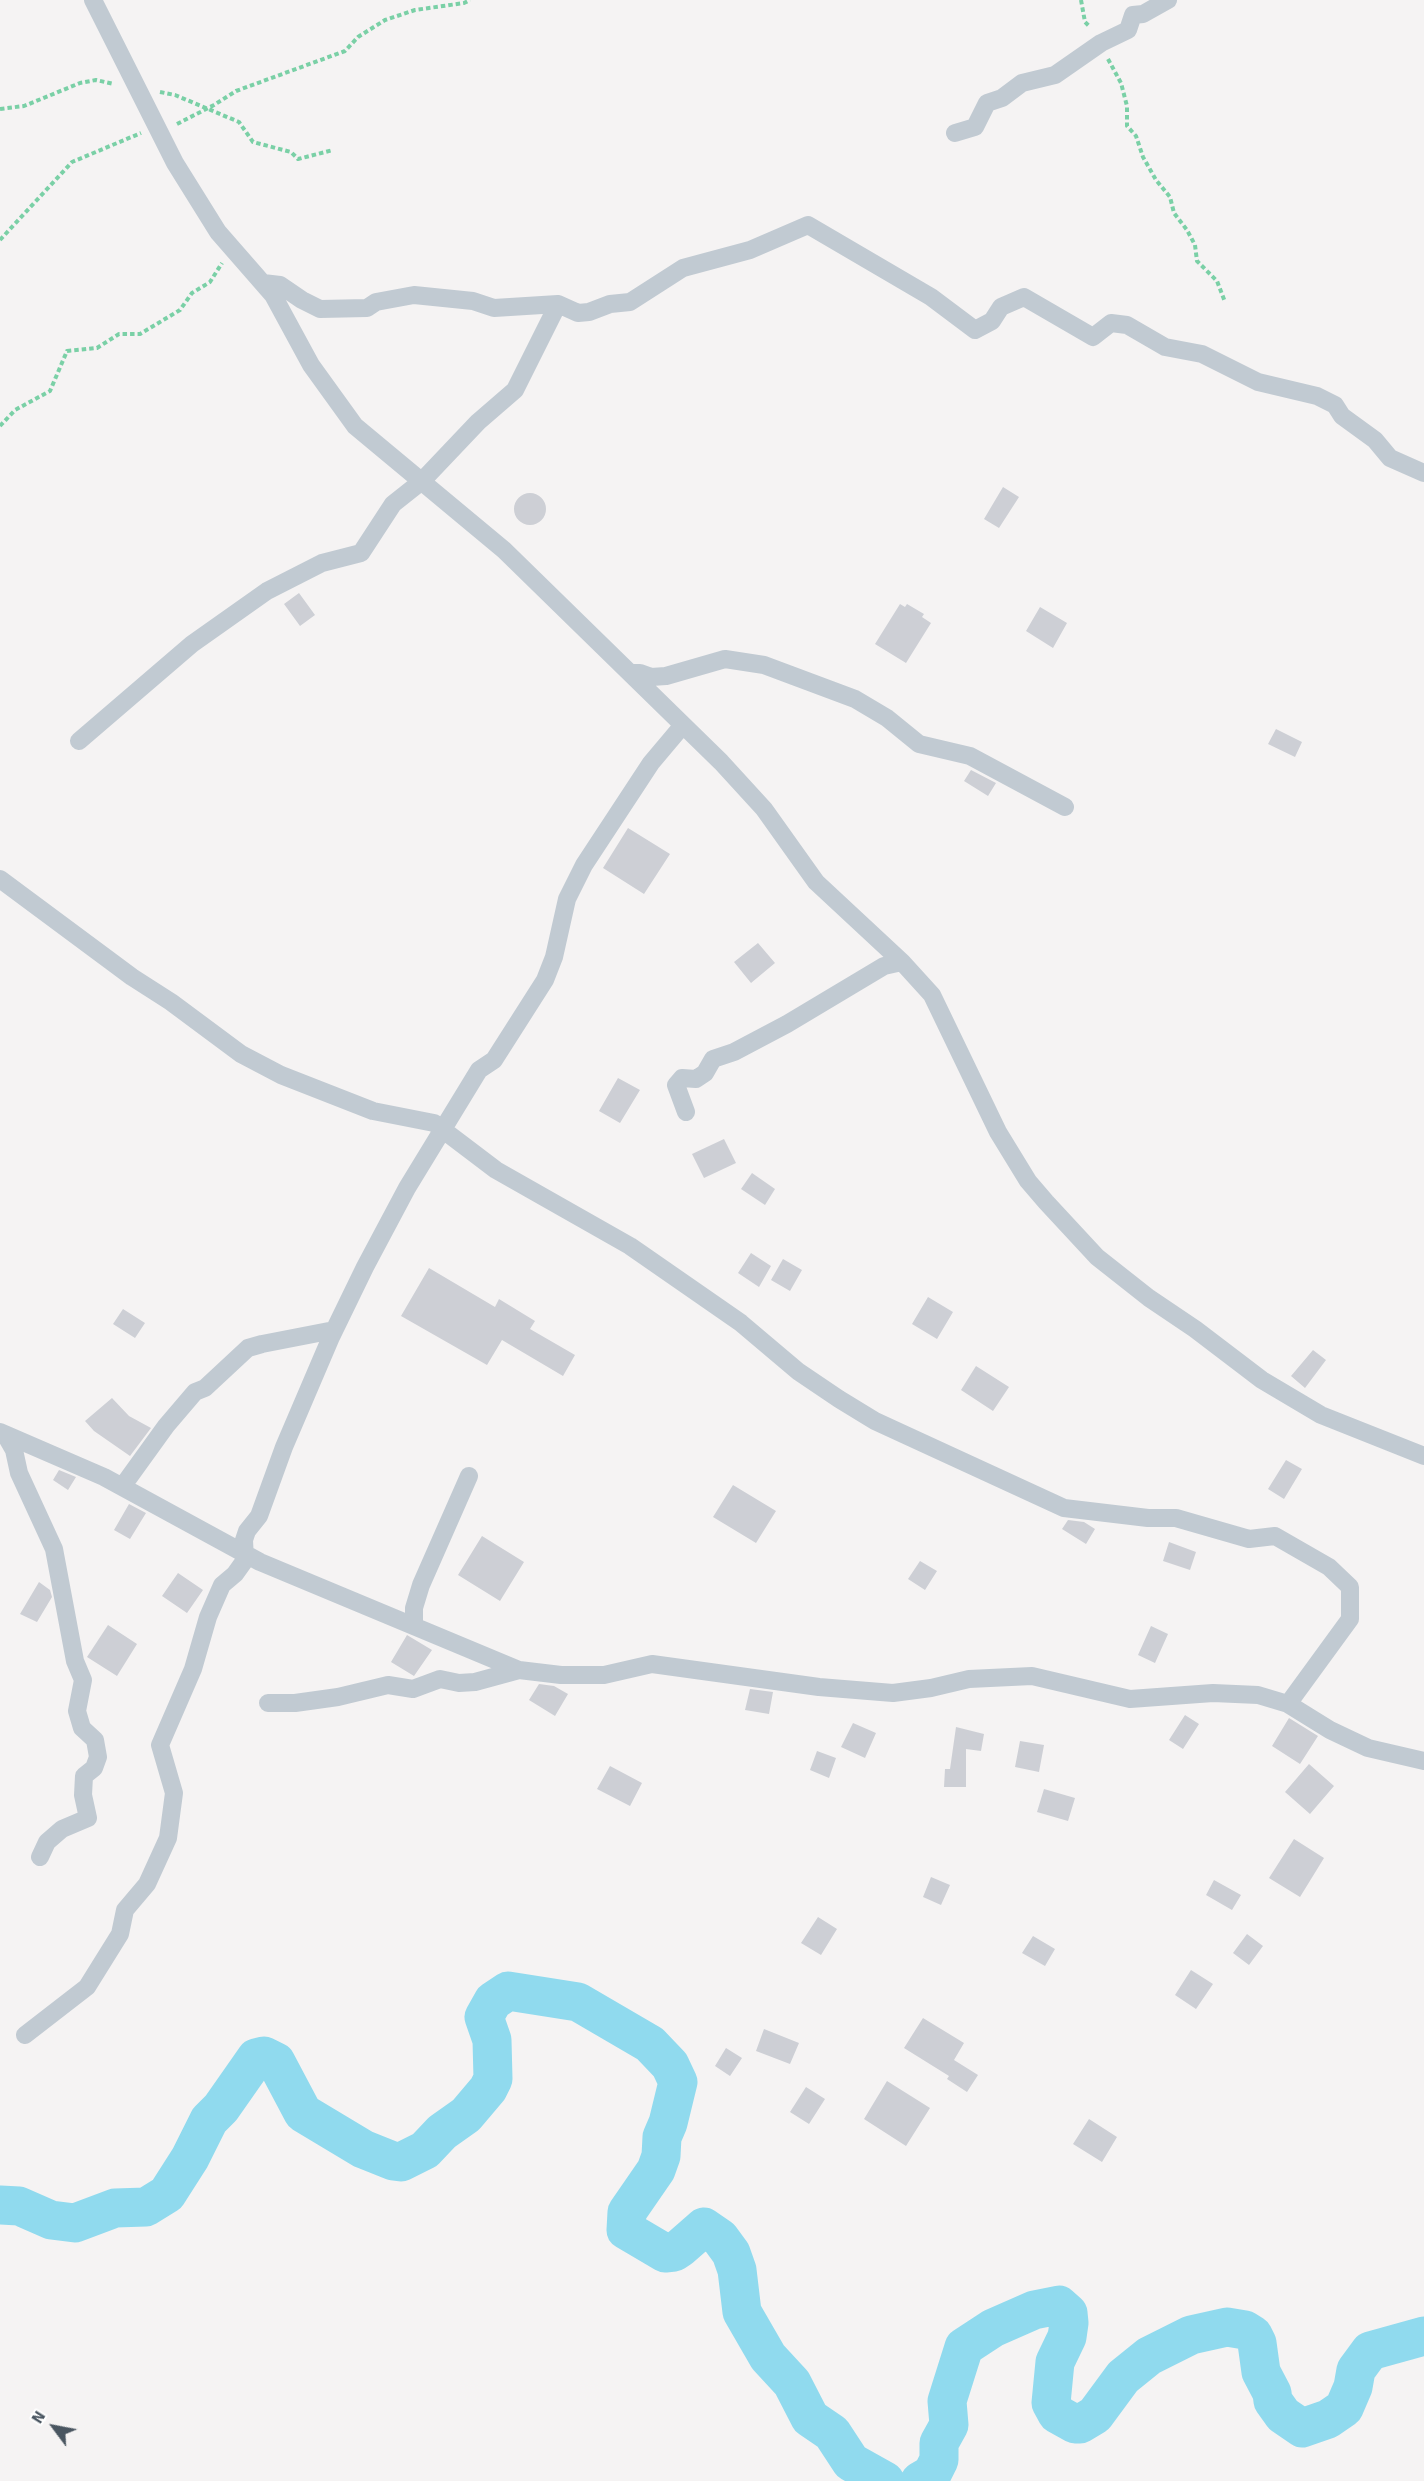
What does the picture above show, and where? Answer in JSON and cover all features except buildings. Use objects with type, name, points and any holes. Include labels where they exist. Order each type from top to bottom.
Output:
[{"type":"street","points":[[93,0],[156,126],[187,182],[218,232],[273,295],[311,365],[355,426],[504,550],[721,762],[764,809],[816,882],[902,962],[932,995],[998,1132],[1028,1181],[1097,1257],[1262,1380],[1321,1415],[1424,1456]]},
{"type":"street","points":[[955,133],[975,127],[987,103],[1002,98],[1022,83],[1055,75],[1101,43],[1128,30],[1133,15],[1143,14],[1168,0]]},
{"type":"street","points":[[263,283],[279,285],[320,309],[367,308],[376,302],[414,295],[473,301],[494,308],[558,304],[578,313],[589,312],[610,304],[630,302],[683,268],[750,250],[808,225],[931,297],[975,330],[993,321],[1000,307],[1024,297],[1093,337],[1111,323],[1127,325],[1165,347],[1202,354],[1258,382],[1317,396],[1335,405],[1342,416],[1376,440],[1390,458],[1424,473]]},
{"type":"street","points":[[79,741],[192,644],[267,591],[322,563],[362,553],[393,504],[422,482],[478,422],[515,390],[558,304]]},
{"type":"street","points":[[630,673],[640,673],[651,677],[666,676],[725,659],[764,665],[855,699],[887,718],[919,744],[970,756],[1065,807]]},
{"type":"street","points":[[25,2035],[87,1987],[120,1934],[125,1910],[147,1884],[168,1838],[174,1792],[160,1745],[193,1670],[208,1617],[222,1585],[245,1560],[244,1540],[247,1531],[259,1516],[284,1448],[334,1330],[407,1188],[479,1070],[494,1060],[545,980],[554,957],[567,899],[584,865],[651,763],[683,725]]},
{"type":"street","points":[[0,879],[241,1054],[280,1076],[373,1111],[415,1117],[445,1129],[496,1170],[639,1253],[741,1323],[799,1372],[838,1400],[875,1421],[1064,1508],[1148,1518],[1176,1518],[1250,1539],[1275,1536],[1329,1567],[1350,1587],[1350,1618],[1288,1704]]},
{"type":"street","points":[[686,1112],[676,1085],[682,1078],[696,1079],[705,1073],[713,1059],[734,1052],[787,1024],[884,966],[902,962]]},
{"type":"street","points":[[122,1487],[166,1426],[195,1392],[205,1388],[248,1348],[334,1330]]},
{"type":"street","points":[[3,1434],[104,1477],[260,1562],[519,1670],[561,1675],[604,1676],[652,1664],[807,1685],[893,1693],[932,1688],[969,1679],[1032,1676],[1130,1699],[1213,1693],[1258,1695],[1288,1704],[1330,1730],[1368,1748],[1424,1761]]},
{"type":"street","points":[[3,1434],[15,1450],[19,1473],[54,1548],[75,1661],[83,1680],[77,1711],[82,1728],[94,1740],[98,1757],[94,1768],[84,1776],[83,1795],[88,1818],[62,1829],[47,1842],[39,1857]]},
{"type":"street","points":[[414,1626],[414,1608],[421,1585],[469,1476]]},
{"type":"street","points":[[268,1703],[295,1703],[338,1697],[388,1685],[413,1689],[440,1679],[459,1683],[475,1683],[519,1670]]},
{"type":"path","points":[[0,240],[72,162],[156,126],[179,124],[236,91],[345,51],[358,37],[385,20],[415,10],[464,3],[470,0]]},
{"type":"path","points":[[1081,0],[1085,22],[1101,43],[1121,83],[1127,106],[1127,126],[1136,136],[1143,157],[1156,180],[1170,197],[1174,213],[1195,245],[1197,261],[1217,281],[1225,302]]},
{"type":"path","points":[[0,426],[15,410],[50,391],[67,351],[97,348],[119,334],[140,334],[180,310],[192,293],[210,282],[232,248]]},
{"type":"waterway","points":[[0,2205],[19,2206],[51,2220],[75,2223],[115,2208],[146,2207],[167,2194],[190,2158],[209,2120],[221,2108],[256,2058],[264,2056],[276,2062],[303,2113],[363,2149],[401,2162],[425,2150],[442,2132],[466,2115],[488,2089],[493,2079],[492,2040],[484,2017],[493,2001],[508,1991],[578,2002],[650,2044],[670,2065],[678,2082],[668,2123],[662,2137],[661,2156],[656,2170],[627,2212],[626,2230],[665,2253],[674,2252],[704,2227],[720,2238],[731,2253],[737,2270],[742,2312],[768,2357],[792,2383],[810,2418],[832,2433],[851,2462],[885,2481]]},
{"type":"waterway","points":[[920,2481],[932,2474],[939,2460],[939,2443],[949,2425],[947,2401],[964,2347],[993,2328],[1034,2310],[1059,2305],[1068,2313],[1067,2337],[1055,2362],[1051,2403],[1057,2414],[1075,2424],[1080,2424],[1095,2415],[1123,2377],[1149,2356],[1191,2335],[1227,2327],[1245,2330],[1253,2335],[1257,2343],[1261,2372],[1272,2393],[1273,2401],[1283,2415],[1302,2428],[1328,2419],[1344,2408],[1353,2387],[1356,2370],[1370,2351],[1424,2336]]}]
